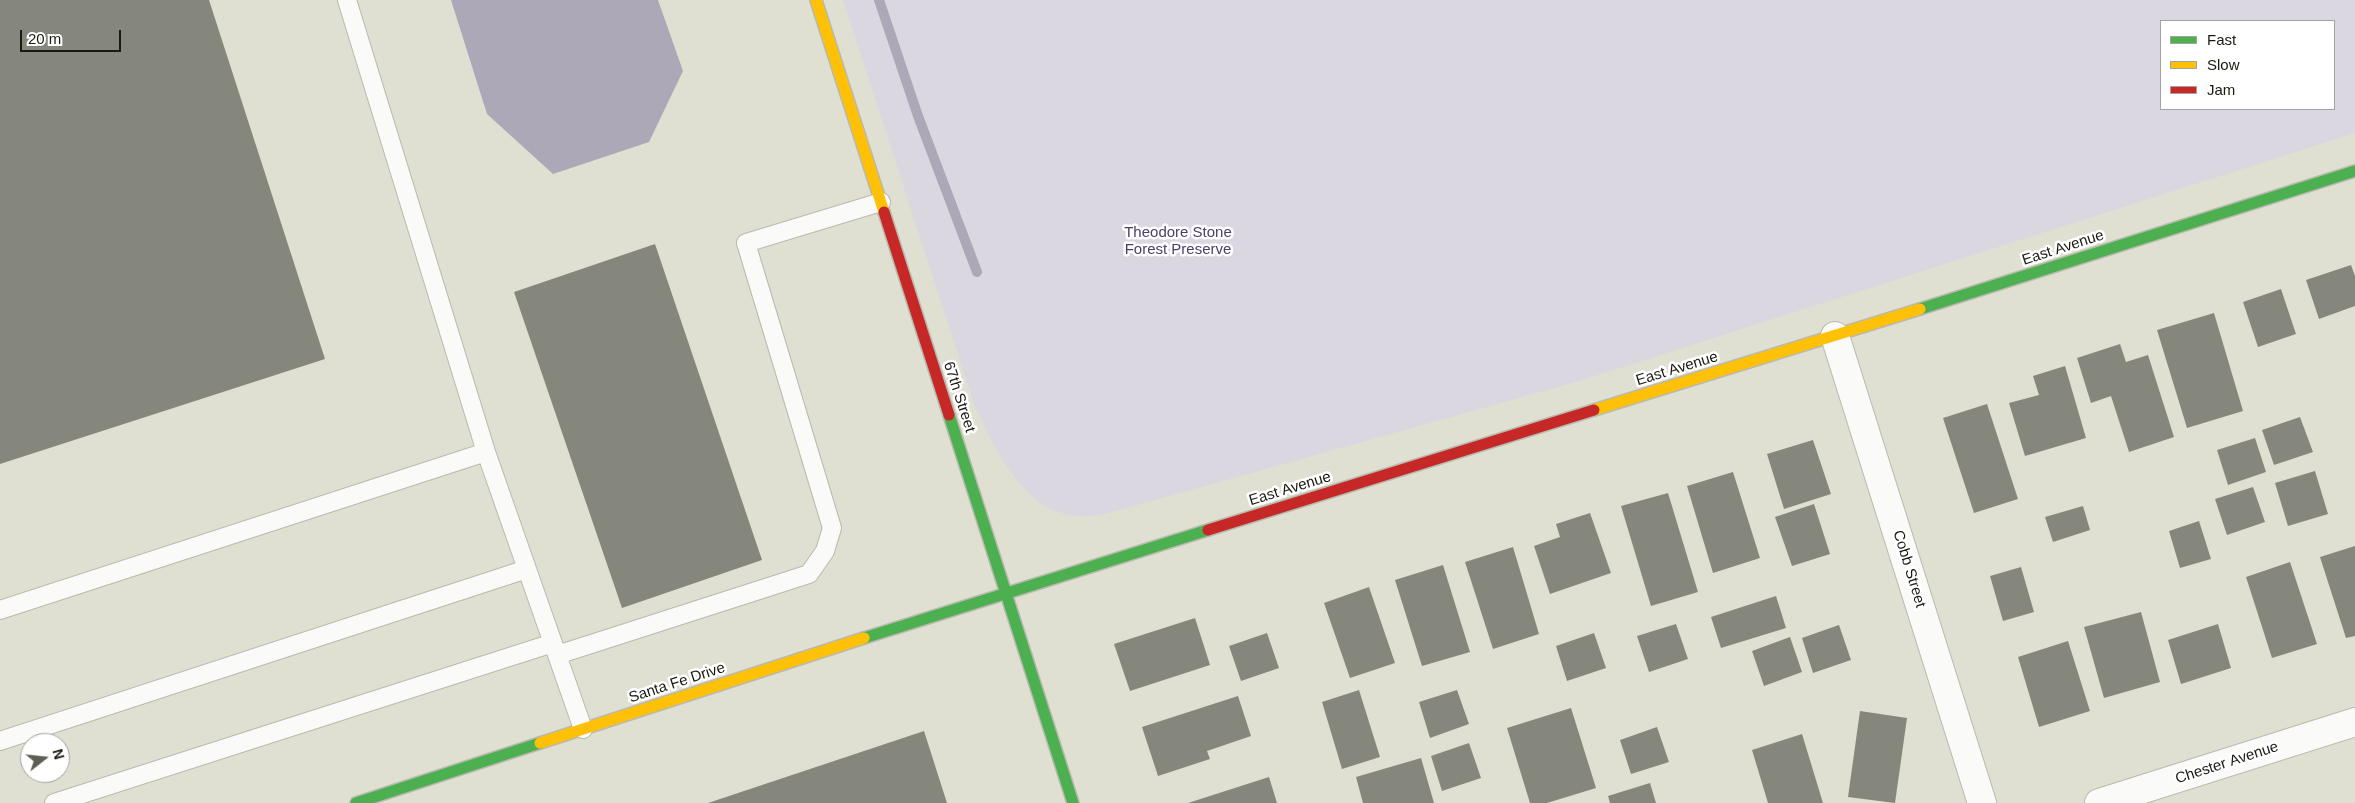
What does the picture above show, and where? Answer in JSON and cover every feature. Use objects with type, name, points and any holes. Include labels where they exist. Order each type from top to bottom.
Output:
[{"type":"street","name":"67th Street","points":[[816,0],[1073,803]]},
{"type":"street","name":"East Avenue","points":[[1006,592],[1835,336],[2355,171]]},
{"type":"street","name":"Cobb Street","points":[[1835,336],[1982,803]]},
{"type":"street","name":"Santa Fe Drive","points":[[356,803],[1006,592]]},
{"type":"street","name":"Chester Avenue","points":[[2099,803],[2355,722]]},
{"type":"lane","points":[[347,0],[486,452],[583,729]]},
{"type":"lane","points":[[54,803],[555,649],[809,574],[825,551],[832,528],[746,242],[881,202]]},
{"type":"lane","points":[[0,610],[486,452]]},
{"type":"lane","points":[[0,741],[528,569]]},
{"type":"green space","name":"Theodore Stone Forest Preserve","points":[[843,0],[2355,0],[2355,133],[1576,382],[1099,515],[1070,515],[1053,510],[1037,500],[1010,472],[974,404]]},
{"type":"shaded area","points":[[451,0],[658,0],[683,71],[649,142],[553,174],[487,114]]},
{"type":"building","points":[[0,0],[209,0],[325,359],[0,464]]},
{"type":"building","points":[[655,244],[762,560],[622,608],[514,292]]},
{"type":"building","points":[[2351,265],[2355,276],[2355,306],[2319,319],[2306,280]]},
{"type":"building","points":[[2281,289],[2296,334],[2258,347],[2243,302]]},
{"type":"building","points":[[2214,313],[2243,411],[2187,428],[2157,330]]},
{"type":"building","points":[[2120,344],[2126,362],[2148,355],[2174,437],[2129,452],[2111,396],[2091,403],[2077,358]]},
{"type":"building","points":[[2065,366],[2086,438],[2025,456],[2009,403],[2039,395],[2033,376]]},
{"type":"building","points":[[1987,404],[2018,499],[1974,513],[1943,418]]},
{"type":"building","points":[[2300,417],[2313,452],[2274,465],[2262,430]]},
{"type":"building","points":[[2255,438],[2266,472],[2228,485],[2217,450]]},
{"type":"building","points":[[1813,440],[1831,494],[1784,509],[1767,454]]},
{"type":"building","points":[[2315,471],[2328,514],[2288,526],[2275,483]]},
{"type":"building","points":[[1733,472],[1760,558],[1713,573],[1687,486]]},
{"type":"building","points":[[2253,487],[2265,522],[2227,535],[2215,499]]},
{"type":"building","points":[[1668,493],[1698,592],[1651,606],[1621,506]]},
{"type":"building","points":[[1814,504],[1830,554],[1792,566],[1775,517]]},
{"type":"building","points":[[2083,506],[2090,530],[2053,542],[2045,517]]},
{"type":"building","points":[[1590,513],[1611,573],[1550,594],[1534,546],[1560,537],[1556,524]]},
{"type":"building","points":[[2199,521],[2211,559],[2180,568],[2169,531]]},
{"type":"building","points":[[2355,546],[2355,636],[2346,638],[2320,557]]},
{"type":"building","points":[[1513,547],[1539,634],[1493,649],[1465,562]]},
{"type":"building","points":[[2290,562],[2317,644],[2272,658],[2246,577]]},
{"type":"building","points":[[1443,565],[1470,652],[1422,666],[1395,580]]},
{"type":"building","points":[[2021,567],[2034,612],[2003,621],[1990,576]]},
{"type":"building","points":[[1369,587],[1395,663],[1350,678],[1324,603]]},
{"type":"building","points":[[1776,596],[1786,628],[1721,648],[1711,617]]},
{"type":"building","points":[[2141,612],[2160,682],[2104,698],[2084,627]]},
{"type":"building","points":[[1195,618],[1210,665],[1130,691],[1114,644]]},
{"type":"building","points":[[1676,624],[1688,659],[1649,672],[1637,636]]},
{"type":"building","points":[[2218,624],[2231,668],[2181,684],[2168,640]]},
{"type":"building","points":[[1839,625],[1851,660],[1813,673],[1802,638]]},
{"type":"building","points":[[1267,633],[1279,668],[1241,681],[1229,646]]},
{"type":"building","points":[[1594,633],[1606,668],[1567,681],[1556,646]]},
{"type":"building","points":[[1790,637],[1802,672],[1764,686],[1752,651]]},
{"type":"building","points":[[2068,641],[2090,711],[2039,727],[2018,657]]},
{"type":"building","points":[[1359,690],[1380,757],[1342,769],[1322,702]]},
{"type":"building","points":[[1457,690],[1469,724],[1430,738],[1419,702]]},
{"type":"building","points":[[1238,696],[1251,736],[1207,751],[1210,759],[1158,776],[1142,727]]},
{"type":"building","points":[[1571,708],[1596,788],[1547,803],[1530,803],[1507,728]]},
{"type":"building","points":[[1860,711],[1907,718],[1895,803],[1848,797]]},
{"type":"building","points":[[1657,727],[1669,762],[1631,774],[1620,740]]},
{"type":"building","points":[[924,731],[947,803],[708,803]]},
{"type":"building","points":[[1802,734],[1823,803],[1768,803],[1752,750]]},
{"type":"building","points":[[1469,743],[1481,778],[1442,791],[1431,756]]},
{"type":"building","points":[[1421,758],[1434,803],[1363,803],[1356,777]]},
{"type":"building","points":[[1269,777],[1277,803],[1188,803]]},
{"type":"building","points":[[1650,783],[1656,803],[1610,803],[1608,796]]},
{"type":"waterway","points":[[879,0],[918,116],[977,272]]},
{"type":"traffic: fast","points":[[1920,309],[2355,171]]},
{"type":"traffic: fast","points":[[949,415],[1073,803]]},
{"type":"traffic: fast","points":[[864,638],[1208,530]]},
{"type":"traffic: fast","points":[[356,803],[540,743]]},
{"type":"traffic: slow","points":[[816,0],[884,212]]},
{"type":"traffic: slow","points":[[1594,410],[1920,309]]},
{"type":"traffic: slow","points":[[540,743],[864,638]]},
{"type":"traffic: jam","points":[[884,212],[949,415]]},
{"type":"traffic: jam","points":[[1208,530],[1594,410]]}]
